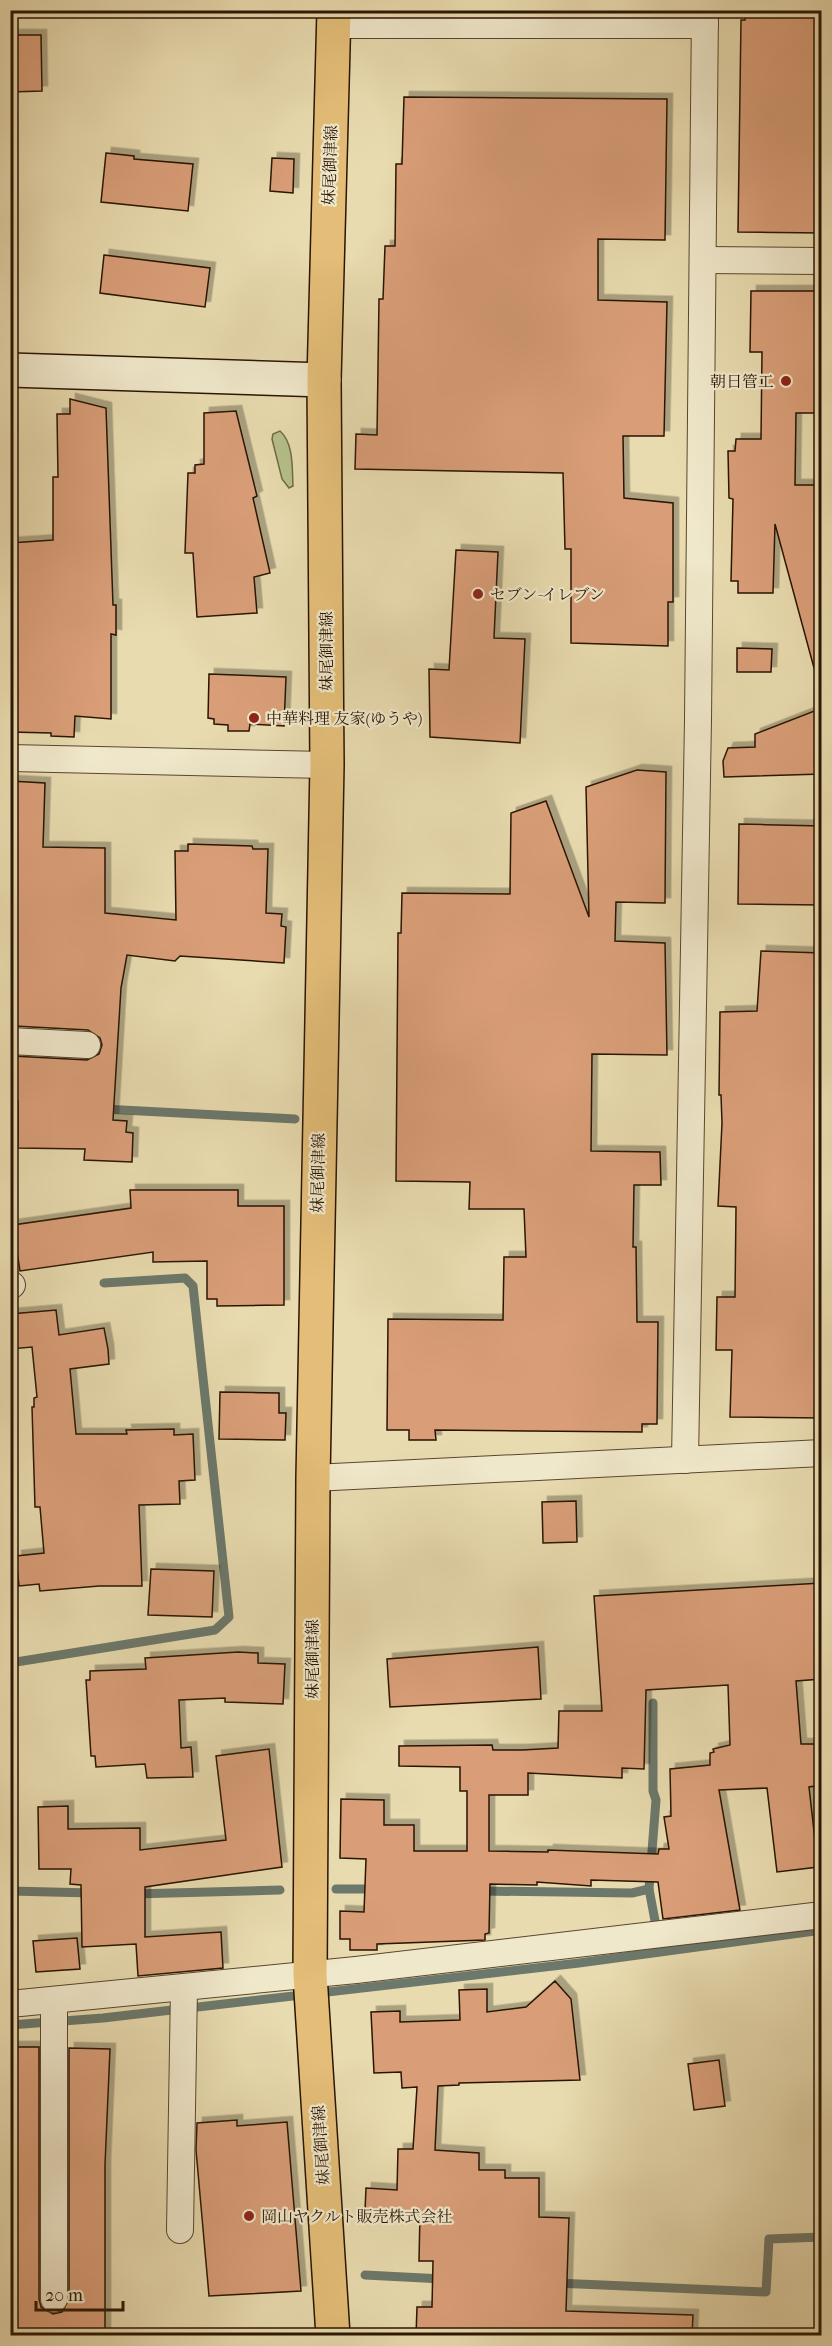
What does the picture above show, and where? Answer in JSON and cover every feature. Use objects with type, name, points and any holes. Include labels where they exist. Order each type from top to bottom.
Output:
[{"type":"main road","name":"妹尾御津線","points":[[333,2336],[311,1987],[313,1478],[327,765],[324,380],[334,18]]},
{"type":"street","points":[[334,18],[705,18],[698,720],[685,1460]]},
{"type":"street","points":[[703,260],[822,261]]},
{"type":"street","points":[[10,370],[324,380]]},
{"type":"street","points":[[10,758],[327,765]]},
{"type":"street","points":[[10,1041],[87,1045]]},
{"type":"street","points":[[313,1478],[822,1453]]},
{"type":"street","points":[[10,2004],[54,2016],[184,2003],[822,1915]]},
{"type":"street","points":[[180,2230],[184,2003]]},
{"type":"street","points":[[54,2016],[54,2299]]},
{"type":"green space","points":[[280,431],[285,436],[290,449],[293,486],[289,488],[282,479],[272,439],[273,434]]},
{"type":"building","points":[[745,10],[822,10],[822,233],[738,232],[741,20],[745,20]]},
{"type":"building","points":[[10,35],[41,35],[42,91],[10,92]]},
{"type":"building","points":[[404,97],[667,99],[665,240],[598,239],[598,300],[667,302],[664,436],[623,436],[624,498],[673,503],[673,602],[668,602],[668,646],[571,643],[571,549],[565,549],[563,473],[355,469],[356,434],[377,435],[379,299],[383,299],[385,246],[395,246],[396,164],[402,164]]},
{"type":"building","points":[[106,153],[134,156],[134,159],[193,164],[188,211],[101,202]]},
{"type":"building","points":[[272,158],[294,159],[293,193],[270,191]]},
{"type":"building","points":[[104,255],[210,268],[205,307],[100,293]]},
{"type":"building","points":[[751,291],[822,291],[822,413],[796,413],[795,485],[822,485],[822,667],[814,668],[775,524],[773,593],[738,593],[738,581],[731,581],[733,499],[729,498],[728,451],[735,451],[736,439],[761,439],[762,352],[750,352]]},
{"type":"building","points":[[70,399],[106,408],[113,605],[116,605],[116,635],[111,634],[111,719],[75,716],[74,737],[51,736],[51,733],[10,732],[10,543],[53,540],[53,477],[58,477],[57,414],[70,414]]},
{"type":"building","points":[[236,411],[257,496],[253,498],[270,573],[254,577],[257,613],[197,617],[193,553],[185,553],[188,473],[195,473],[195,465],[204,464],[204,413]]},
{"type":"building","points":[[456,550],[498,552],[494,638],[525,639],[520,743],[430,737],[429,669],[449,670]]},
{"type":"building","points":[[737,648],[772,649],[771,672],[737,672]]},
{"type":"building","points":[[209,674],[286,677],[284,726],[250,724],[249,731],[228,731],[228,725],[214,724],[214,719],[208,718]]},
{"type":"building","points":[[822,708],[822,774],[724,777],[723,761],[728,748],[755,747],[755,734]]},
{"type":"building","points":[[637,770],[666,772],[665,903],[616,902],[615,941],[665,943],[667,1055],[592,1054],[591,1151],[660,1152],[661,1185],[634,1185],[633,1247],[636,1247],[637,1322],[658,1322],[657,1424],[642,1424],[642,1432],[435,1430],[436,1440],[409,1440],[409,1430],[387,1430],[388,1319],[503,1320],[504,1257],[526,1257],[524,1209],[469,1209],[470,1182],[396,1181],[398,933],[401,933],[402,893],[510,894],[511,813],[546,801],[589,917],[586,787]]},
{"type":"building","points":[[10,781],[45,783],[43,847],[105,848],[105,913],[176,920],[175,851],[188,851],[188,844],[252,846],[253,849],[268,849],[266,913],[282,914],[281,926],[286,927],[284,963],[180,956],[175,961],[127,955],[121,988],[113,1120],[127,1121],[126,1132],[133,1133],[132,1162],[84,1160],[85,1149],[18,1148],[18,1101],[10,1101],[12,1056],[87,1060],[99,1054],[102,1045],[100,1038],[88,1030],[14,1026],[16,998],[11,997]]},
{"type":"building","points":[[739,824],[822,826],[822,905],[738,904]]},
{"type":"building","points":[[761,951],[822,953],[822,1418],[730,1417],[732,1350],[716,1350],[717,1297],[735,1297],[736,1207],[718,1206],[722,1123],[721,1095],[719,1095],[720,1012],[757,1011]]},
{"type":"building","points":[[130,1190],[238,1190],[238,1206],[284,1206],[284,1305],[217,1306],[217,1299],[207,1299],[207,1261],[153,1262],[153,1252],[20,1271],[13,1225],[131,1208]]},
{"type":"building","points":[[56,1310],[59,1335],[104,1328],[108,1349],[109,1364],[70,1369],[76,1434],[127,1434],[126,1430],[174,1429],[174,1435],[193,1434],[195,1480],[179,1481],[180,1504],[139,1505],[142,1586],[99,1586],[40,1591],[39,1584],[19,1586],[16,1556],[44,1553],[40,1507],[35,1507],[32,1407],[34,1407],[34,1398],[37,1397],[32,1347],[10,1349],[10,1314]]},
{"type":"building","points":[[220,1392],[279,1393],[279,1413],[286,1413],[285,1440],[219,1439]]},
{"type":"building","points":[[576,1501],[577,1542],[543,1543],[542,1502]]},
{"type":"building","points":[[151,1569],[214,1571],[212,1617],[148,1615]]},
{"type":"building","points":[[822,1583],[822,1679],[796,1681],[801,1744],[822,1744],[822,1785],[809,1787],[818,1867],[777,1872],[767,1788],[719,1790],[740,1910],[663,1919],[658,1882],[591,1880],[591,1886],[537,1882],[537,1885],[490,1884],[489,1933],[485,1934],[485,1940],[377,1944],[377,1950],[350,1950],[350,1939],[340,1939],[340,1911],[364,1912],[366,1859],[340,1858],[341,1799],[384,1800],[384,1825],[414,1825],[414,1851],[467,1851],[467,1791],[460,1791],[460,1767],[399,1766],[399,1746],[492,1745],[493,1750],[558,1748],[559,1711],[602,1711],[594,1596]],"holes":[[[728,1685],[730,1745],[713,1749],[714,1752],[710,1753],[710,1765],[670,1769],[671,1816],[664,1817],[669,1849],[659,1849],[658,1854],[548,1850],[548,1852],[489,1851],[489,1795],[528,1795],[528,1773],[622,1778],[622,1768],[644,1769],[646,1690]]]},
{"type":"building","points":[[538,1647],[541,1699],[390,1707],[387,1659]]},
{"type":"building","points":[[238,1652],[258,1653],[258,1663],[285,1664],[283,1704],[225,1702],[225,1698],[179,1700],[181,1748],[191,1747],[193,1777],[147,1778],[145,1764],[96,1767],[95,1756],[91,1756],[86,1680],[90,1680],[90,1671],[146,1669],[145,1658]]},
{"type":"building","points":[[269,1749],[282,1867],[145,1887],[145,1937],[221,1932],[223,1968],[138,1976],[136,1944],[82,1947],[81,1885],[70,1884],[71,1869],[39,1869],[38,1807],[68,1806],[68,1829],[140,1828],[140,1850],[226,1840],[216,1756]]},
{"type":"building","points":[[77,1938],[80,1969],[36,1972],[33,1941]]},
{"type":"building","points":[[555,1981],[571,1999],[580,2080],[459,2083],[459,2085],[438,2086],[435,2150],[479,2153],[479,2170],[505,2170],[505,2178],[539,2178],[539,2217],[569,2218],[566,2311],[693,2315],[692,2336],[416,2336],[417,2307],[432,2307],[433,2261],[419,2261],[420,2214],[365,2211],[366,2188],[397,2190],[398,2149],[413,2149],[417,2087],[402,2088],[401,2072],[374,2073],[371,2012],[400,2011],[400,2022],[460,2020],[459,1990],[487,1989],[487,2012],[526,2007]]},
{"type":"building","points":[[10,2047],[39,2047],[39,2299],[41,2307],[53,2314],[62,2312],[69,2299],[69,2048],[110,2049],[105,2165],[105,2336],[10,2336]]},
{"type":"building","points":[[719,2060],[725,2106],[694,2110],[688,2064]]},
{"type":"building","points":[[237,2120],[237,2126],[287,2122],[301,2291],[209,2296],[196,2150],[197,2123]]},
{"type":"waterway","points":[[10,1109],[29,1109]]},
{"type":"waterway","points":[[103,1109],[295,1119]]},
{"type":"waterway","points":[[10,1663],[215,1630],[229,1617],[193,1286],[185,1278],[104,1283]]},
{"type":"waterway","points":[[653,1703],[653,1791],[656,1800],[649,1889],[656,1926]]},
{"type":"waterway","points":[[336,1889],[376,1889]]},
{"type":"waterway","points":[[480,1891],[632,1893],[649,1889]]},
{"type":"waterway","points":[[133,1894],[280,1890]]},
{"type":"waterway","points":[[10,1891],[92,1893]]},
{"type":"waterway","points":[[10,2025],[103,2018],[579,1963],[822,1930]]},
{"type":"waterway","points":[[556,2283],[766,2292],[769,2239],[822,2237]]},
{"type":"waterway","points":[[365,2275],[443,2279]]},
{"type":"place","name":"朝日管工","points":[[786,381]]},
{"type":"place","name":"セブン-イレブン","points":[[478,594]]},
{"type":"place","name":"中華料理 友家(ゆうや)","points":[[254,718]]},
{"type":"place","name":"岡山ヤクルト販売株式会社","points":[[249,2216]]}]
